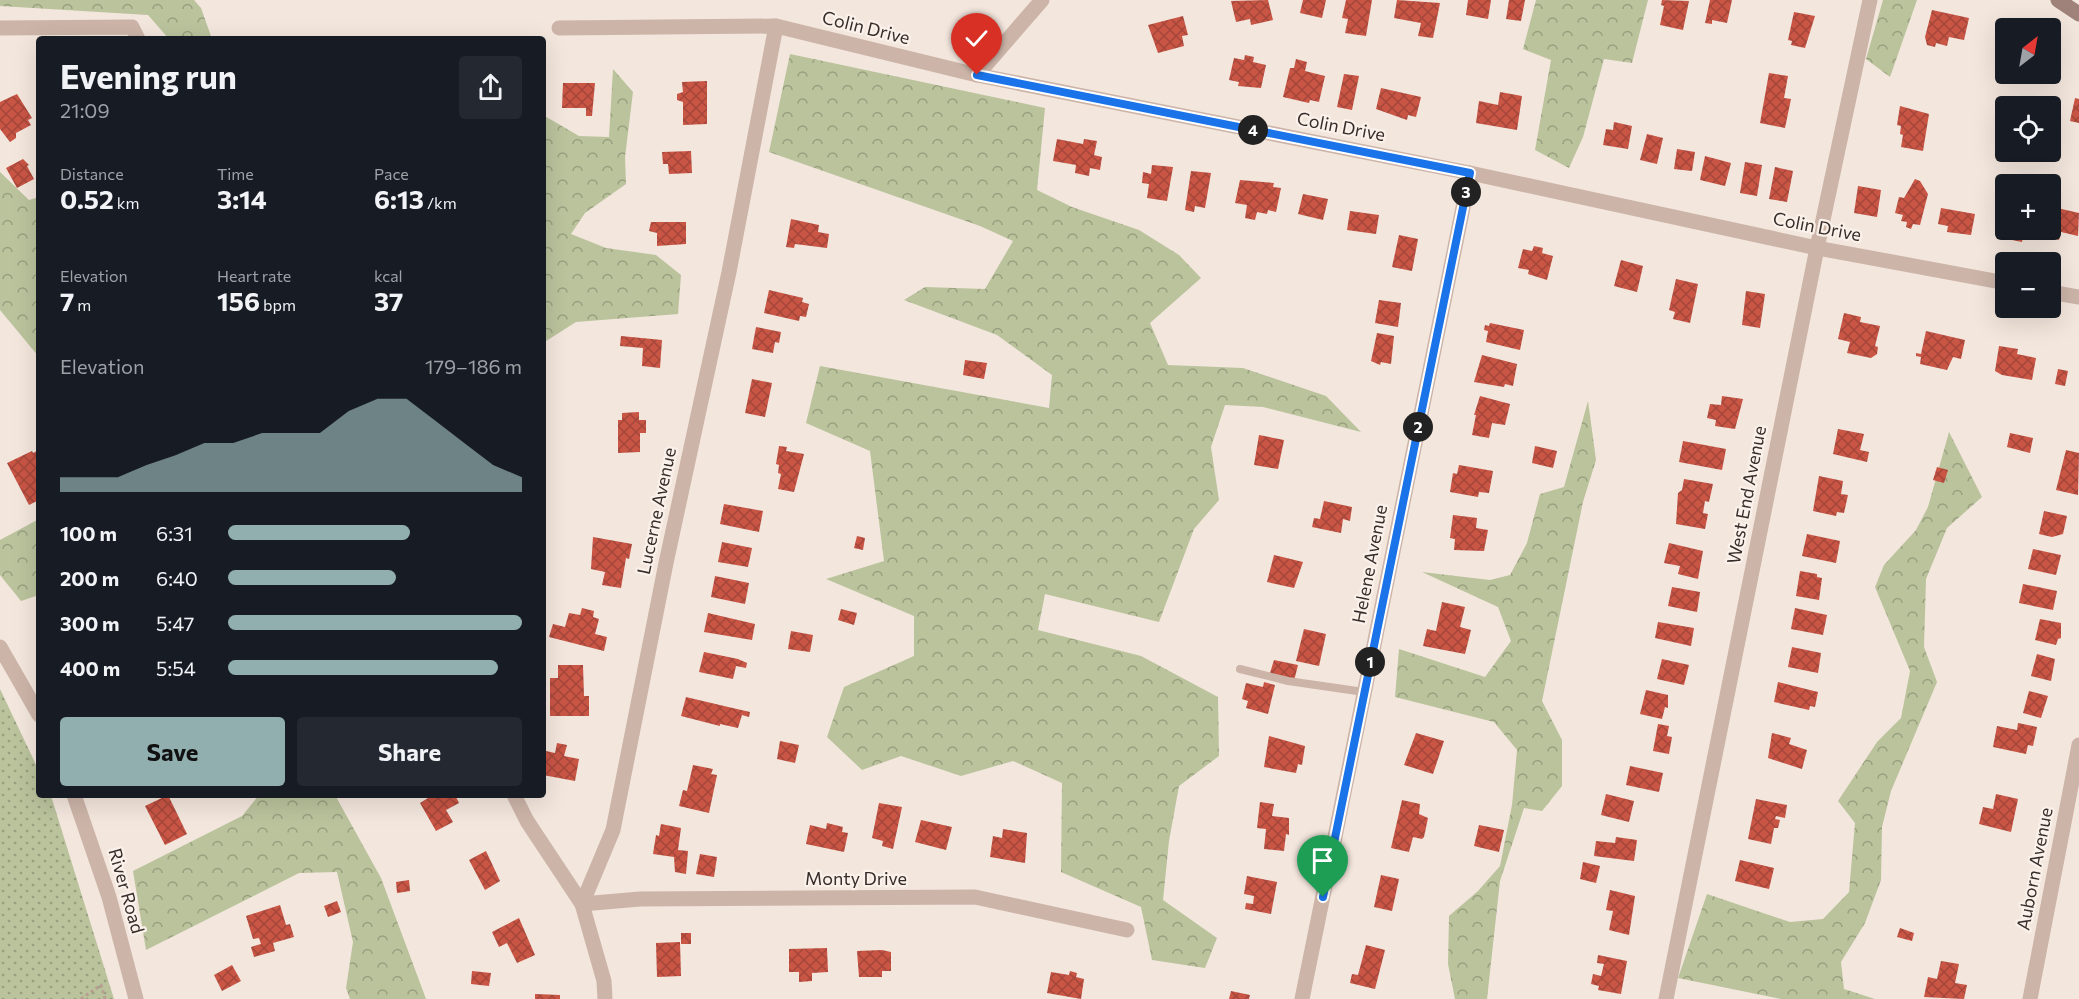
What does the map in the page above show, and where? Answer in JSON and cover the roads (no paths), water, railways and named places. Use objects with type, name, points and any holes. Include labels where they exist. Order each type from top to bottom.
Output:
[{"type":"main road","points":[[2058,0],[2079,14]]},
{"type":"street","points":[[977,75],[1042,0]]},
{"type":"street","name":"West End Avenue","points":[[1666,999],[1817,248],[1870,0]]},
{"type":"street","name":"Colin Drive","points":[[559,28],[776,26],[977,75],[1470,173],[1817,248],[1995,281]]},
{"type":"street","name":"Lucerne Avenue","points":[[582,904],[613,830],[666,563],[729,272],[776,26]]},
{"type":"street","points":[[0,28],[132,27],[136,36]]},
{"type":"street","name":"Helene Avenue","points":[[1302,999],[1470,173]]},
{"type":"street","points":[[2061,294],[2079,297]]},
{"type":"street","points":[[0,647],[36,710]]},
{"type":"street","name":"Auborn Avenue","points":[[2030,999],[2079,746]]},
{"type":"street","name":"River Road","points":[[75,798],[109,897],[136,999]]},
{"type":"street","points":[[516,798],[527,821],[582,904],[604,981],[605,999]]},
{"type":"street","name":"Monty Drive","points":[[582,904],[640,899],[975,897],[1127,930]]},
{"type":"lane","points":[[1240,669],[1288,681],[1364,692]]}]
